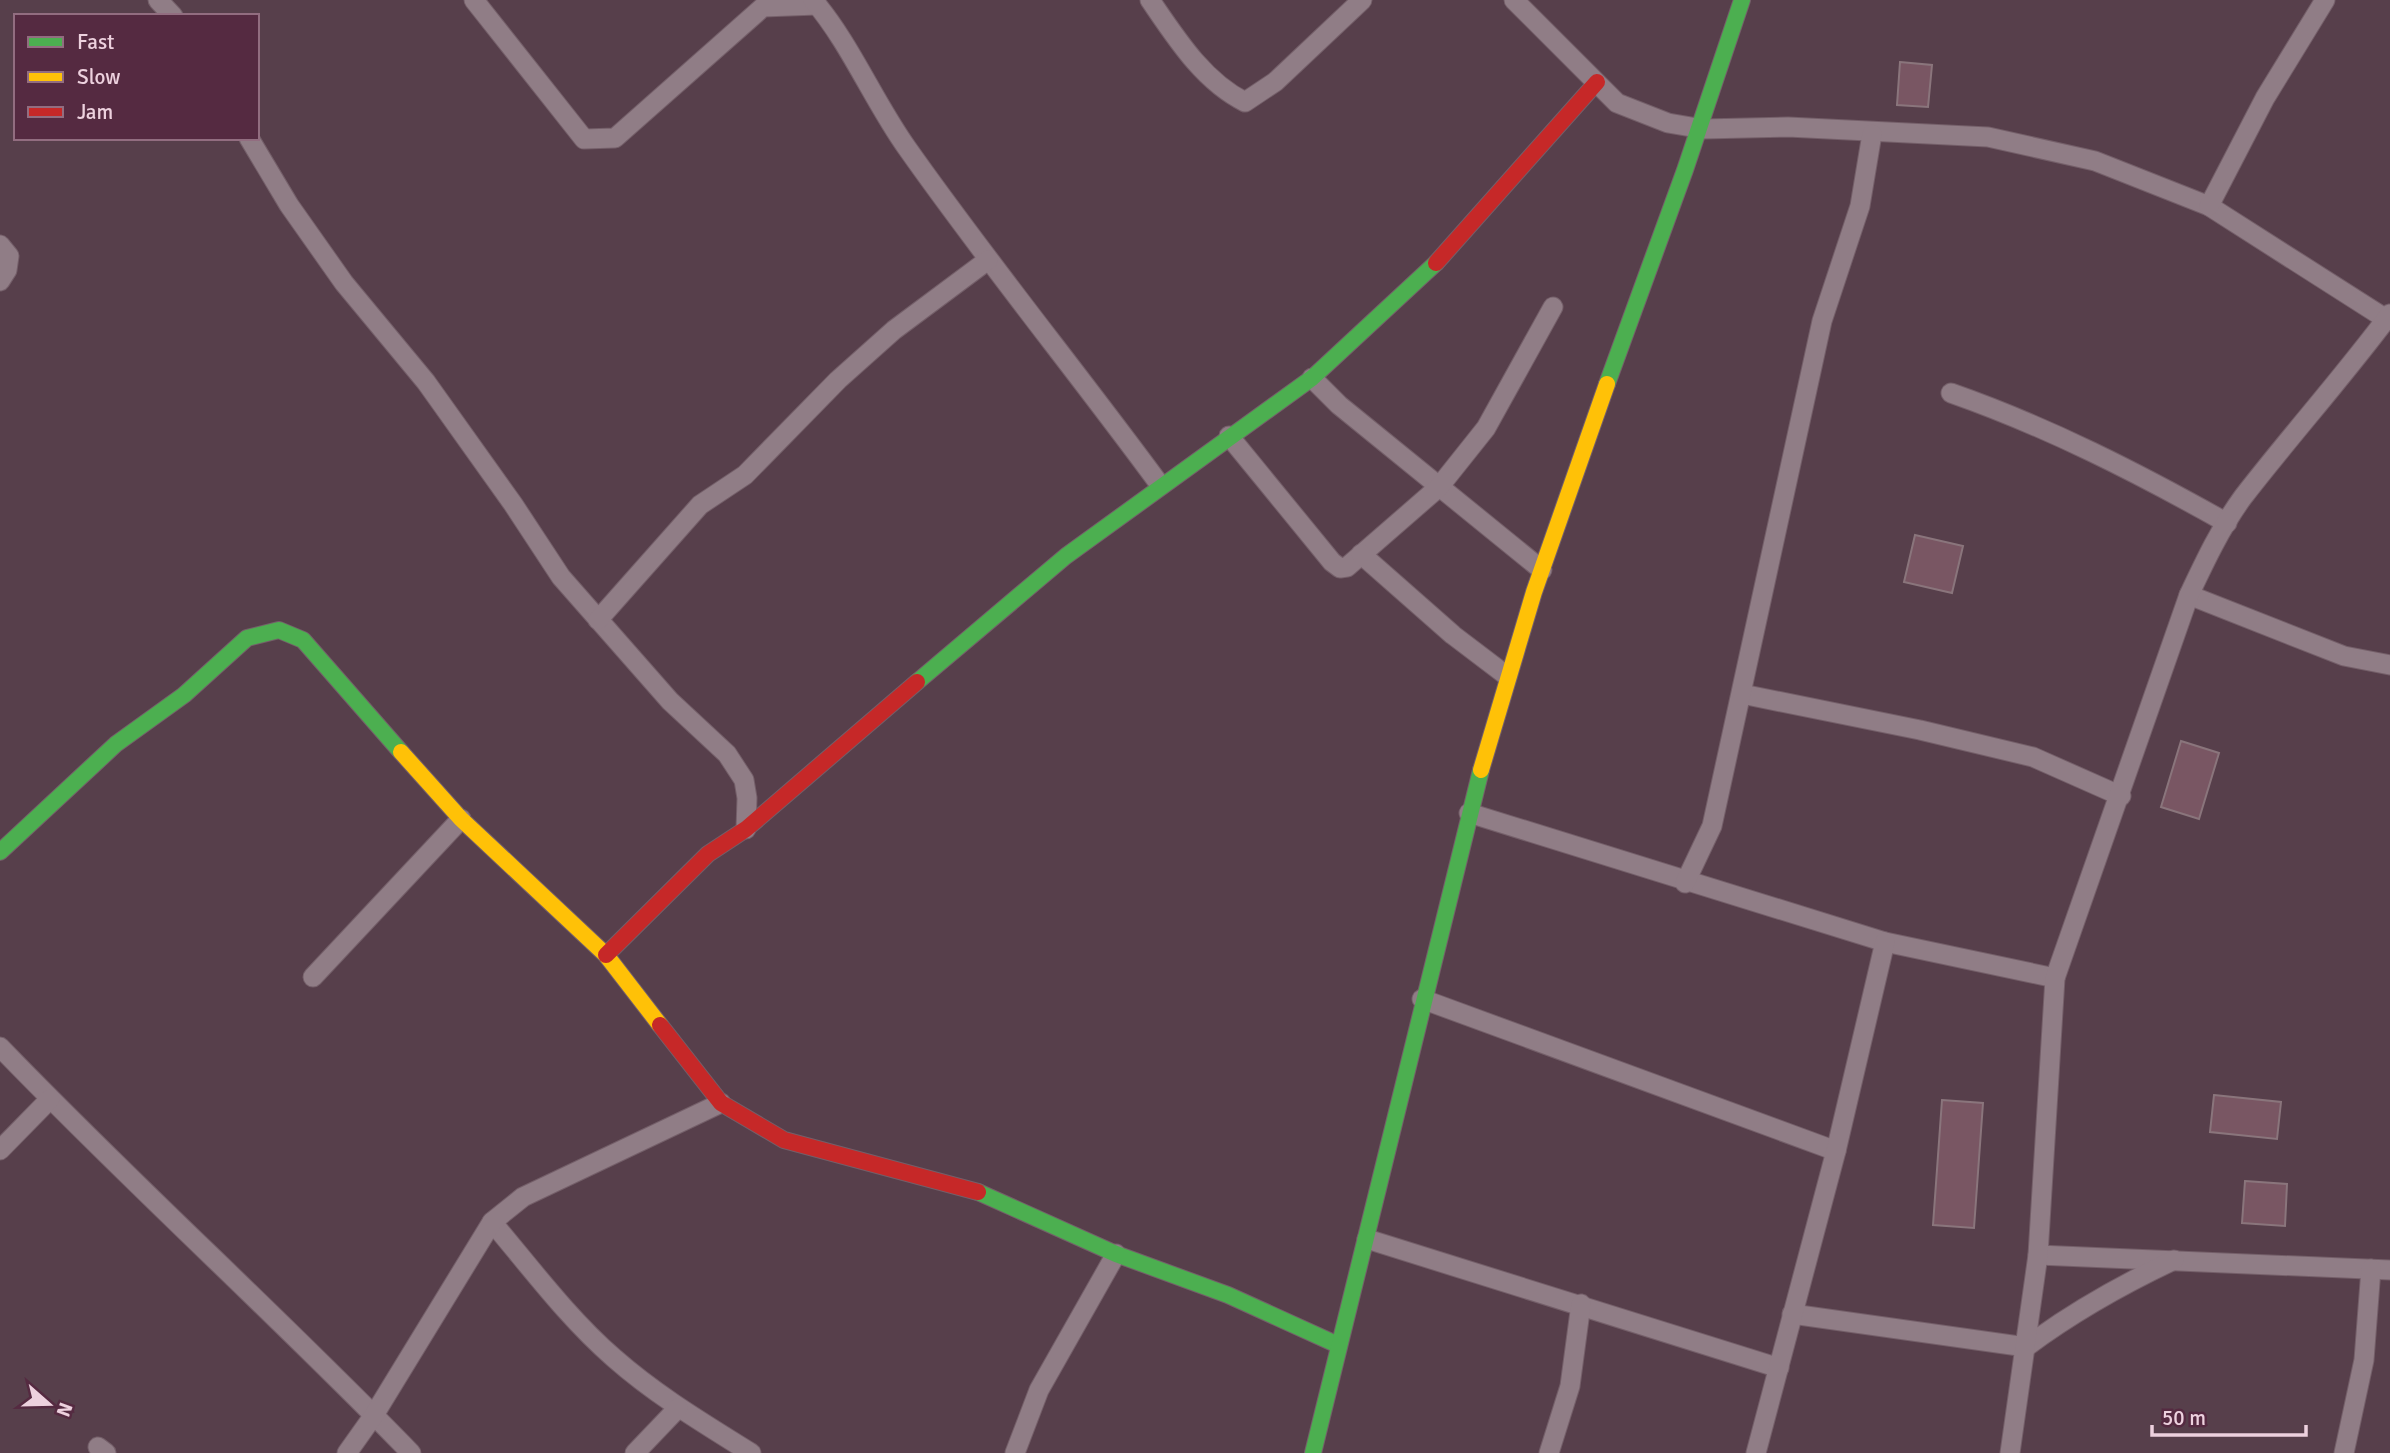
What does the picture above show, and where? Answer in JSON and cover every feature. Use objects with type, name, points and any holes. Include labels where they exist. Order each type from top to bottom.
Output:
[{"type":"street","points":[[474,0],[584,139],[615,138],[763,6],[815,3],[905,145],[988,260],[1065,356],[1160,485]]},
{"type":"street","points":[[1150,0],[1183,49],[1227,93],[1245,102],[1275,82],[1362,0]]},
{"type":"street","points":[[1514,0],[1617,103],[1668,123],[1703,128],[1788,127],[1872,134],[1987,137],[2095,161],[2209,206],[2388,317],[2349,370],[2242,499],[2189,595],[2121,796],[2055,978],[2038,1255],[2010,1453]]},
{"type":"street","points":[[1313,1453],[1338,1345],[1367,1239],[1422,999],[1507,676],[1542,570],[1703,128],[1742,0]]},
{"type":"street","points":[[2209,206],[2264,98],[2325,0]]},
{"type":"street","points":[[606,955],[708,854],[746,829],[874,716],[960,648],[1066,556],[1160,485],[1312,378],[1435,264],[1499,188],[1597,82]]},
{"type":"street","points":[[1685,883],[1712,826],[1822,321],[1860,206],[1872,134]]},
{"type":"street","points":[[250,140],[289,205],[344,283],[426,382],[561,577],[670,701],[727,754],[744,780],[747,798],[746,829]]},
{"type":"street","points":[[0,245],[9,256],[7,270],[0,281]]},
{"type":"street","points":[[598,620],[700,505],[744,475],[838,380],[894,330],[988,260]]},
{"type":"street","points":[[1228,436],[1332,562],[1340,568],[1347,567],[1439,486],[1486,428],[1553,307]]},
{"type":"street","points":[[1312,378],[1339,405],[1542,570]]},
{"type":"street","points":[[1951,393],[2008,413],[2140,474],[2227,523]]},
{"type":"street","points":[[1361,554],[1453,635],[1507,676]]},
{"type":"street","points":[[2189,595],[2344,656],[2390,665]]},
{"type":"street","points":[[0,852],[116,744],[184,695],[247,638],[279,630],[303,640],[461,819],[606,955],[721,1103],[784,1140],[964,1186],[1116,1254],[1228,1295],[1338,1345]]},
{"type":"street","points":[[1742,694],[1920,730],[2034,757],[2121,796]]},
{"type":"street","points":[[1469,813],[1685,883],[1885,942],[2055,978]]},
{"type":"street","points":[[313,977],[461,819]]},
{"type":"street","points":[[1756,1453],[1836,1151],[1885,942]]},
{"type":"street","points":[[1422,999],[1836,1151]]},
{"type":"street","points":[[0,1047],[411,1453]]},
{"type":"street","points":[[0,1150],[50,1099]]},
{"type":"street","points":[[347,1453],[374,1415],[492,1222],[523,1197],[721,1103]]},
{"type":"street","points":[[492,1222],[573,1317],[612,1356],[678,1408],[751,1453]]},
{"type":"street","points":[[1367,1239],[1779,1368]]},
{"type":"street","points":[[1015,1453],[1039,1390],[1116,1254]]},
{"type":"street","points":[[2038,1255],[2380,1270],[2344,1453]]},
{"type":"street","points":[[1792,1314],[2026,1347],[2115,1287],[2174,1260]]},
{"type":"street","points":[[1549,1453],[1570,1386],[1581,1304]]},
{"type":"street","points":[[635,1453],[678,1408]]},
{"type":"building","points":[[1900,62],[1932,65],[1928,107],[1897,105]]},
{"type":"building","points":[[1915,535],[1963,546],[1952,593],[1904,582]]},
{"type":"building","points":[[2181,741],[2219,753],[2199,819],[2161,807]]},
{"type":"building","points":[[2214,1095],[2281,1102],[2277,1139],[2210,1132]]},
{"type":"building","points":[[1942,1100],[1983,1103],[1974,1228],[1933,1225]]},
{"type":"building","points":[[2245,1181],[2287,1184],[2285,1226],[2242,1223]]},
{"type":"traffic: fast","points":[[1607,384],[1685,170],[1742,0]]},
{"type":"traffic: fast","points":[[917,682],[1066,556],[1312,378],[1436,263]]},
{"type":"traffic: fast","points":[[0,852],[116,744],[184,695],[247,638],[279,630],[303,640],[401,752]]},
{"type":"traffic: fast","points":[[1313,1453],[1481,770]]},
{"type":"traffic: fast","points":[[978,1192],[1116,1254],[1228,1295],[1338,1345]]},
{"type":"traffic: slow","points":[[1481,770],[1534,592],[1607,384]]},
{"type":"traffic: slow","points":[[401,752],[461,819],[606,955],[660,1025]]},
{"type":"traffic: jam","points":[[1436,263],[1597,82]]},
{"type":"traffic: jam","points":[[606,955],[708,854],[746,829],[917,682]]},
{"type":"traffic: jam","points":[[660,1025],[721,1103],[784,1140],[978,1192]]}]
